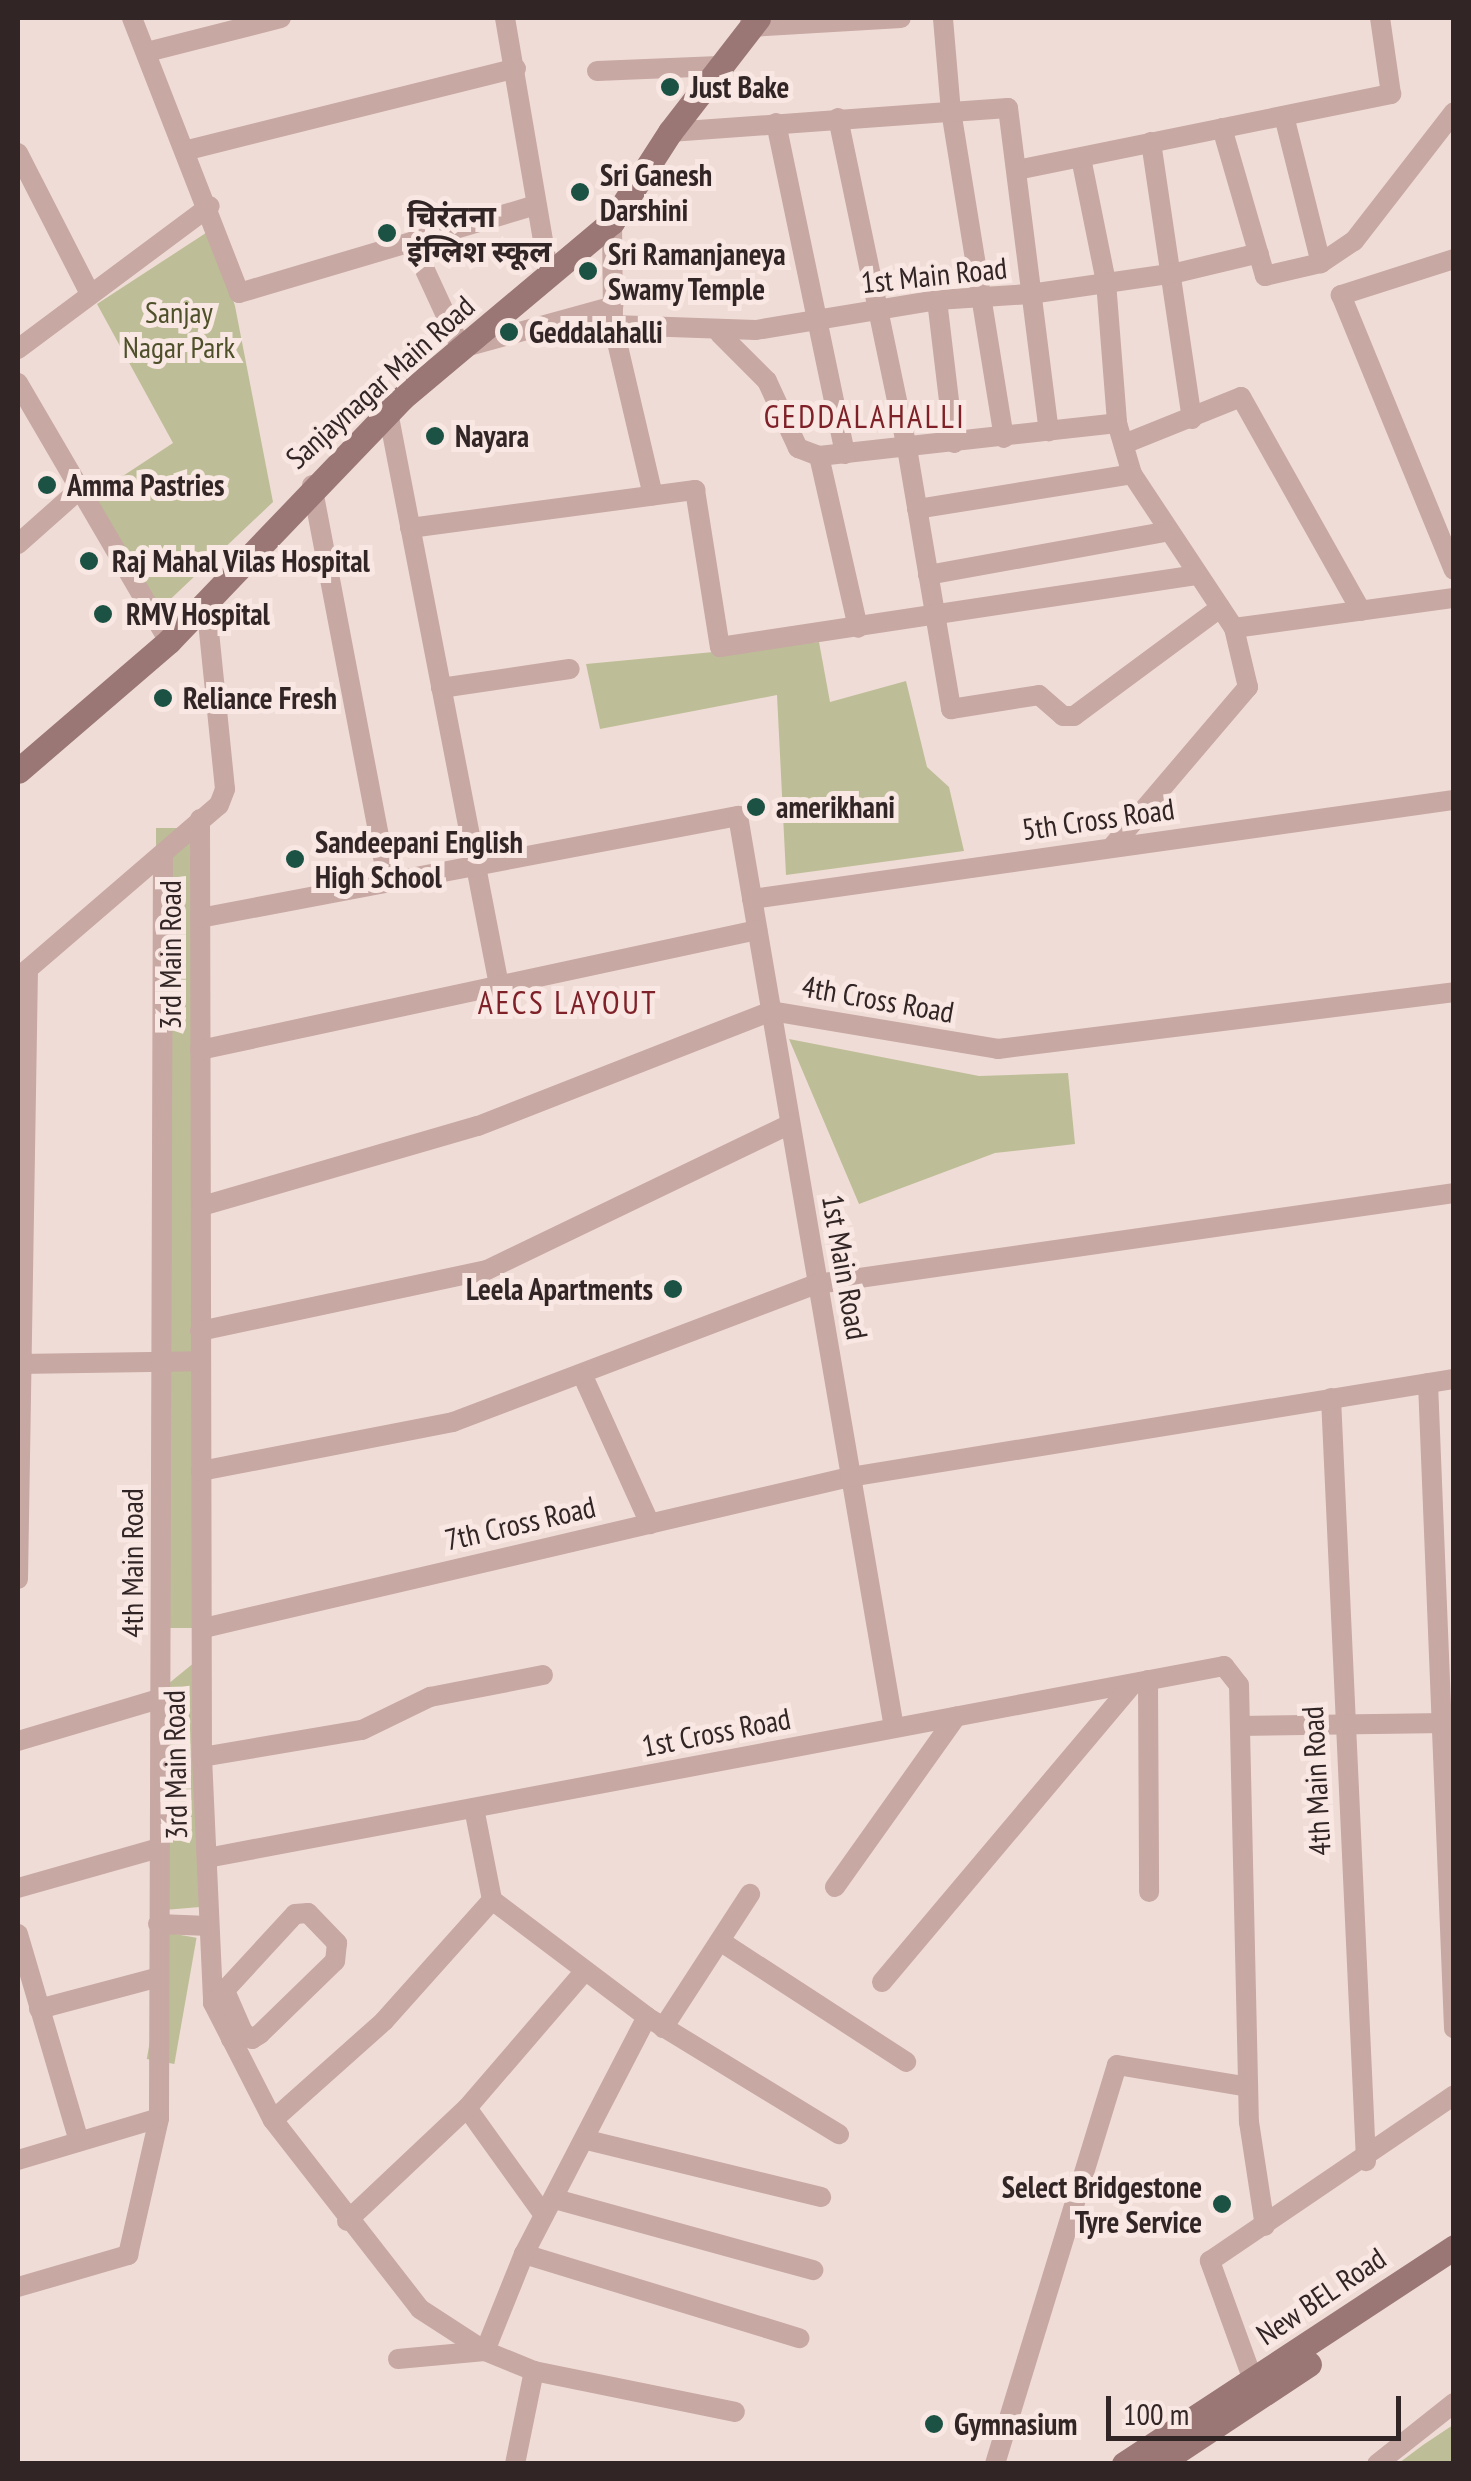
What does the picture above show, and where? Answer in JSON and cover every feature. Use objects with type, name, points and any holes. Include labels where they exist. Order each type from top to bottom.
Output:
[{"type":"street","points":[[132,18],[210,206],[239,294],[536,205]]},
{"type":"street","points":[[147,52],[282,18]]},
{"type":"street","points":[[505,18],[549,275]]},
{"type":"street","points":[[753,21],[901,18]]},
{"type":"street","points":[[943,18],[952,112],[1004,438]]},
{"type":"street","points":[[1018,170],[1391,94],[1380,18]]},
{"type":"street","name":"Sanjaynagar Main Road","points":[[18,771],[170,641],[312,485],[388,412],[612,222],[670,132],[753,21]]},
{"type":"street","points":[[597,71],[719,66]]},
{"type":"street","points":[[188,150],[516,68]]},
{"type":"street","points":[[670,132],[1008,108],[1049,431]]},
{"type":"street","points":[[1222,128],[1265,276],[1322,264],[1354,241],[1454,112]]},
{"type":"street","points":[[1284,116],[1322,264]]},
{"type":"street","points":[[838,118],[875,310],[907,448],[952,709],[1039,694],[1063,716],[1074,716],[1220,608]]},
{"type":"street","points":[[776,124],[845,454]]},
{"type":"street","points":[[1151,142],[1176,274],[1192,419]]},
{"type":"street","points":[[18,153],[90,294]]},
{"type":"street","points":[[1081,158],[1106,282],[1118,423],[1132,474],[1234,628],[1248,687],[1112,847]]},
{"type":"street","points":[[18,205],[39,195]]},
{"type":"street","points":[[18,349],[210,206]]},
{"type":"street","points":[[612,222],[613,316],[653,495]]},
{"type":"street","points":[[412,242],[461,348]]},
{"type":"street","name":"1st Main Road","points":[[461,348],[613,316],[720,334],[937,300],[1030,294],[1176,274],[1259,253]]},
{"type":"street","points":[[1454,259],[1342,295],[1454,570]]},
{"type":"street","points":[[937,300],[954,443]]},
{"type":"street","points":[[720,334],[767,381],[798,448],[819,456],[1118,423]]},
{"type":"street","points":[[18,383],[170,641]]},
{"type":"street","points":[[1124,444],[1241,397],[1361,610]]},
{"type":"street","points":[[388,412],[499,985]]},
{"type":"street","points":[[819,456],[858,628]]},
{"type":"street","points":[[917,508],[1132,474]]},
{"type":"street","points":[[312,485],[388,882]]},
{"type":"street","points":[[18,544],[81,488]]},
{"type":"street","points":[[410,528],[696,490],[720,648],[935,619],[1198,575]]},
{"type":"street","points":[[928,575],[1169,531]]},
{"type":"street","points":[[1234,628],[1454,598]]},
{"type":"street","points":[[18,1579],[23,974],[219,805],[225,789],[206,602]]},
{"type":"street","points":[[441,688],[570,669]]},
{"type":"street","name":"5th Cross Road","points":[[752,899],[1454,800]]},
{"type":"street","name":"1st Main Road","points":[[475,866],[738,816],[894,1728]]},
{"type":"street","name":"3rd Main Road","points":[[200,819],[202,1757],[209,1926],[220,1998],[272,2120],[347,2221],[420,2309],[485,2351],[534,2371],[734,2412]]},
{"type":"street","name":"4th Main Road","points":[[18,2287],[128,2255],[159,2118],[163,854]]},
{"type":"street","points":[[200,918],[475,866]]},
{"type":"street","points":[[200,1050],[757,930]]},
{"type":"street","name":"4th Cross Road","points":[[202,1206],[478,1126],[771,1011],[998,1050],[1454,992]]},
{"type":"street","points":[[200,1331],[487,1270],[790,1124]]},
{"type":"street","points":[[201,1470],[452,1422],[818,1284],[1454,1194]]},
{"type":"street","points":[[20,1364],[200,1361]]},
{"type":"street","points":[[582,1374],[650,1524]]},
{"type":"street","name":"7th Cross Road","points":[[204,1628],[850,1477],[1454,1379]]},
{"type":"street","points":[[1428,1384],[1446,1723],[1454,2028]]},
{"type":"street","name":"4th Main Road","points":[[1331,1398],[1366,2160]]},
{"type":"street","name":"1st Cross Road","points":[[207,1858],[1224,1666],[1235,1672],[1240,1726]]},
{"type":"street","points":[[202,1757],[362,1730],[430,1697],[544,1675]]},
{"type":"street","points":[[1141,1682],[1149,1892]]},
{"type":"street","points":[[882,1982],[1141,1682]]},
{"type":"street","points":[[18,1740],[162,1698]]},
{"type":"street","points":[[835,1887],[956,1717]]},
{"type":"street","points":[[1265,2226],[1248,2087],[1240,1726],[1446,1723]]},
{"type":"street","points":[[474,1808],[492,1900],[584,1973],[655,2022],[839,2134]]},
{"type":"street","points":[[18,1888],[159,1848]]},
{"type":"street","points":[[398,2360],[485,2351],[524,2254],[655,2022],[720,1941],[750,1894]]},
{"type":"street","points":[[272,2120],[384,2022],[492,1900]]},
{"type":"street","points":[[220,1998],[296,1914],[308,1913],[337,1943],[335,1961],[260,2034],[252,2038],[237,2035]]},
{"type":"street","points":[[158,1924],[209,1926]]},
{"type":"street","points":[[18,1934],[79,2140]]},
{"type":"street","points":[[720,1941],[906,2062]]},
{"type":"street","points":[[347,2221],[467,2108],[584,1973]]},
{"type":"street","points":[[39,2009],[160,1977]]},
{"type":"street","points":[[995,2464],[1117,2065],[1248,2087]]},
{"type":"street","points":[[1253,2380],[1210,2262],[1366,2160],[1454,2095]]},
{"type":"street","points":[[467,2108],[550,2207],[813,2270]]},
{"type":"street","points":[[18,2160],[159,2118]]},
{"type":"street","points":[[588,2140],[822,2197]]},
{"type":"street","name":"New BEL Road","points":[[1124,2464],[1454,2246]]},
{"type":"street","points":[[524,2254],[799,2338]]},
{"type":"street","name":"New BEL Road","points":[[1158,2464],[1454,2264]]},
{"type":"street","points":[[515,2464],[534,2371]]},
{"type":"street","points":[[1377,2464],[1454,2402]]},
{"type":"green space","name":"Sanjay Nagar Park","points":[[212,229],[235,306],[273,502],[158,611],[94,495],[173,443],[97,304]]},
{"type":"green space","points":[[819,642],[830,702],[906,681],[927,767],[949,787],[964,851],[786,875],[777,695],[600,729],[586,664]]},
{"type":"green space","points":[[156,828],[196,828],[196,1628],[156,1628]]},
{"type":"green space","points":[[789,1039],[979,1076],[1068,1073],[1075,1144],[995,1153],[859,1204]]},
{"type":"green space","points":[[195,1662],[200,1907],[164,1910],[168,1684]]},
{"type":"green space","points":[[169,1933],[197,1938],[174,2064],[147,2059]]},
{"type":"green space","points":[[1453,2425],[1453,2463],[1399,2463],[1423,2445]]},
{"type":"place","name":"Just Bake","points":[[670,87]]},
{"type":"place","name":"Sri Ganesh Darshini","points":[[580,192]]},
{"type":"place","name":"चिरंतना इंग्लिश स्कूल","points":[[387,233]]},
{"type":"place","name":"Sri Ramanjaneya Swamy Temple","points":[[588,271]]},
{"type":"place","name":"Geddalahalli","points":[[509,332]]},
{"type":"place","name":"Nayara","points":[[435,436]]},
{"type":"place","name":"Amma Pastries","points":[[47,485]]},
{"type":"place","name":"Raj Mahal Vilas Hospital","points":[[89,561]]},
{"type":"place","name":"RMV Hospital","points":[[103,614]]},
{"type":"place","name":"Reliance Fresh","points":[[163,698]]},
{"type":"place","name":"amerikhani","points":[[756,807]]},
{"type":"place","name":"Sandeepani English High School","points":[[295,859]]},
{"type":"place","name":"Leela Apartments","points":[[673,1289]]},
{"type":"place","name":"Select Bridgestone Tyre Service","points":[[1222,2204]]},
{"type":"place","name":"Gymnasium","points":[[934,2424]]},
{"type":"district","name":"GEDDALAHALLI","points":[[865,416]]},
{"type":"district","name":"AECS LAYOUT","points":[[568,1002]]}]
